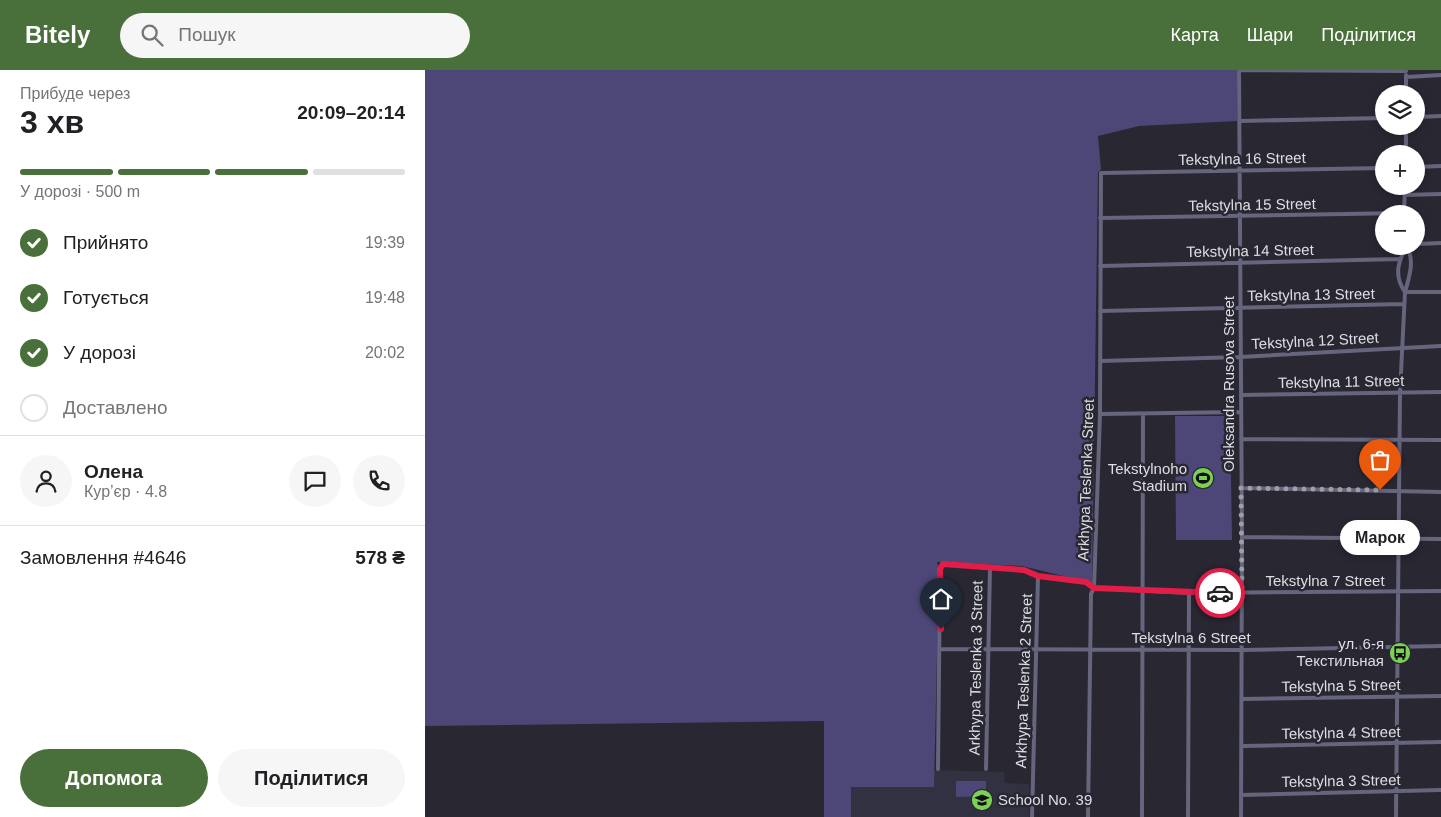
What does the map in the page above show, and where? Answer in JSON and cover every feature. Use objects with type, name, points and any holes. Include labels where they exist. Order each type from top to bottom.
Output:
[{"type":"street","points":[[1239,70],[1441,75]]},
{"type":"street","name":"Oleksandra Rusova Street","points":[[1239,70],[1242,538],[1241,817]]},
{"type":"street","points":[[1425,116],[1441,116]]},
{"type":"street","points":[[1240,121],[1375,118]]},
{"type":"street","points":[[1425,167],[1441,166]]},
{"type":"street","name":"Tekstylna 16 Street","points":[[1101,173],[1375,168]]},
{"type":"street","name":"Arkhypa Teslenka Street","points":[[1088,817],[1091,594],[1094,588],[1100,414],[1101,173]]},
{"type":"street","points":[[1425,194],[1441,194]]},
{"type":"street","points":[[1404,205],[1405,195]]},
{"type":"street","name":"Tekstylna 15 Street","points":[[1100,218],[1375,214]]},
{"type":"street","points":[[1425,244],[1441,243]]},
{"type":"street","points":[[1403,255],[1400,259],[1399,284],[1405,292]]},
{"type":"street","points":[[1396,817],[1399,697],[1398,539],[1400,393],[1403,304],[1410,276],[1411,255]]},
{"type":"street","name":"Tekstylna 14 Street","points":[[1100,266],[1400,259]]},
{"type":"street","points":[[1405,292],[1441,292]]},
{"type":"street","name":"Tekstylna 13 Street","points":[[1100,311],[1403,304]]},
{"type":"street","name":"Tekstylna 12 Street","points":[[1100,361],[1441,346]]},
{"type":"street","name":"Tekstylna 11 Street","points":[[1241,395],[1441,392]]},
{"type":"street","points":[[1100,414],[1241,412]]},
{"type":"street","points":[[1143,414],[1143,817]]},
{"type":"street","points":[[1241,439],[1441,440]]},
{"type":"street","points":[[1241,488],[1441,492]]},
{"type":"street","points":[[1242,538],[1441,539]]},
{"type":"street","name":"Tekstylna 7 Street","points":[[941,649],[940,569],[943,564],[1024,570],[1038,576],[1086,582],[1094,588],[1143,591],[1189,593],[1441,591]]},
{"type":"street","name":"Arkhypa Teslenka 3 Street","points":[[986,769],[990,568]]},
{"type":"street","name":"Arkhypa Teslenka 2 Street","points":[[1032,817],[1038,576]]},
{"type":"street","points":[[1188,817],[1189,593]]},
{"type":"street","name":"Tekstylna 6 Street","points":[[941,649],[1036,651],[1242,650],[1441,646]]},
{"type":"street","points":[[938,769],[941,649]]},
{"type":"street","name":"Tekstylna 5 Street","points":[[1242,699],[1441,696]]},
{"type":"street","name":"Tekstylna 4 Street","points":[[1242,746],[1441,742]]},
{"type":"street","name":"Tekstylna 3 Street","points":[[1241,795],[1441,790]]},
{"type":"shaded area","points":[[425,70],[1237,70],[1237,121],[1139,126],[1098,136],[1101,169],[1098,173],[1092,583],[1022,566],[937,562],[939,569],[934,787],[851,787],[851,817],[824,817],[824,721],[425,726]]},
{"type":"shaded area","name":"Tekstylnoho Stadium","points":[[1175,416],[1230,416],[1232,540],[1176,540]]},
{"type":"shaded area","name":"School No. 39","points":[[934,770],[1004,772],[1005,783],[1029,784],[1029,817],[851,817],[851,787],[934,787]]},
{"type":"shaded area","points":[[956,781],[986,781],[986,796],[956,797]]},
{"type":"way so far","points":[[1220,593],[1242,592],[1241,488],[1380,490]]},
{"type":"place","name":"Tekstylnoho Stadium","points":[[1203,478]]},
{"type":"place","name":"Марок","points":[[1380,490]]},
{"type":"place","name":"ул. 6-я Текстильная","points":[[1400,653]]},
{"type":"place","name":"School No. 39","points":[[982,800]]},
{"type":"route","points":[[941,629],[940,569],[943,564],[1024,570],[1038,576],[1086,582],[1094,588],[1220,593]]}]
